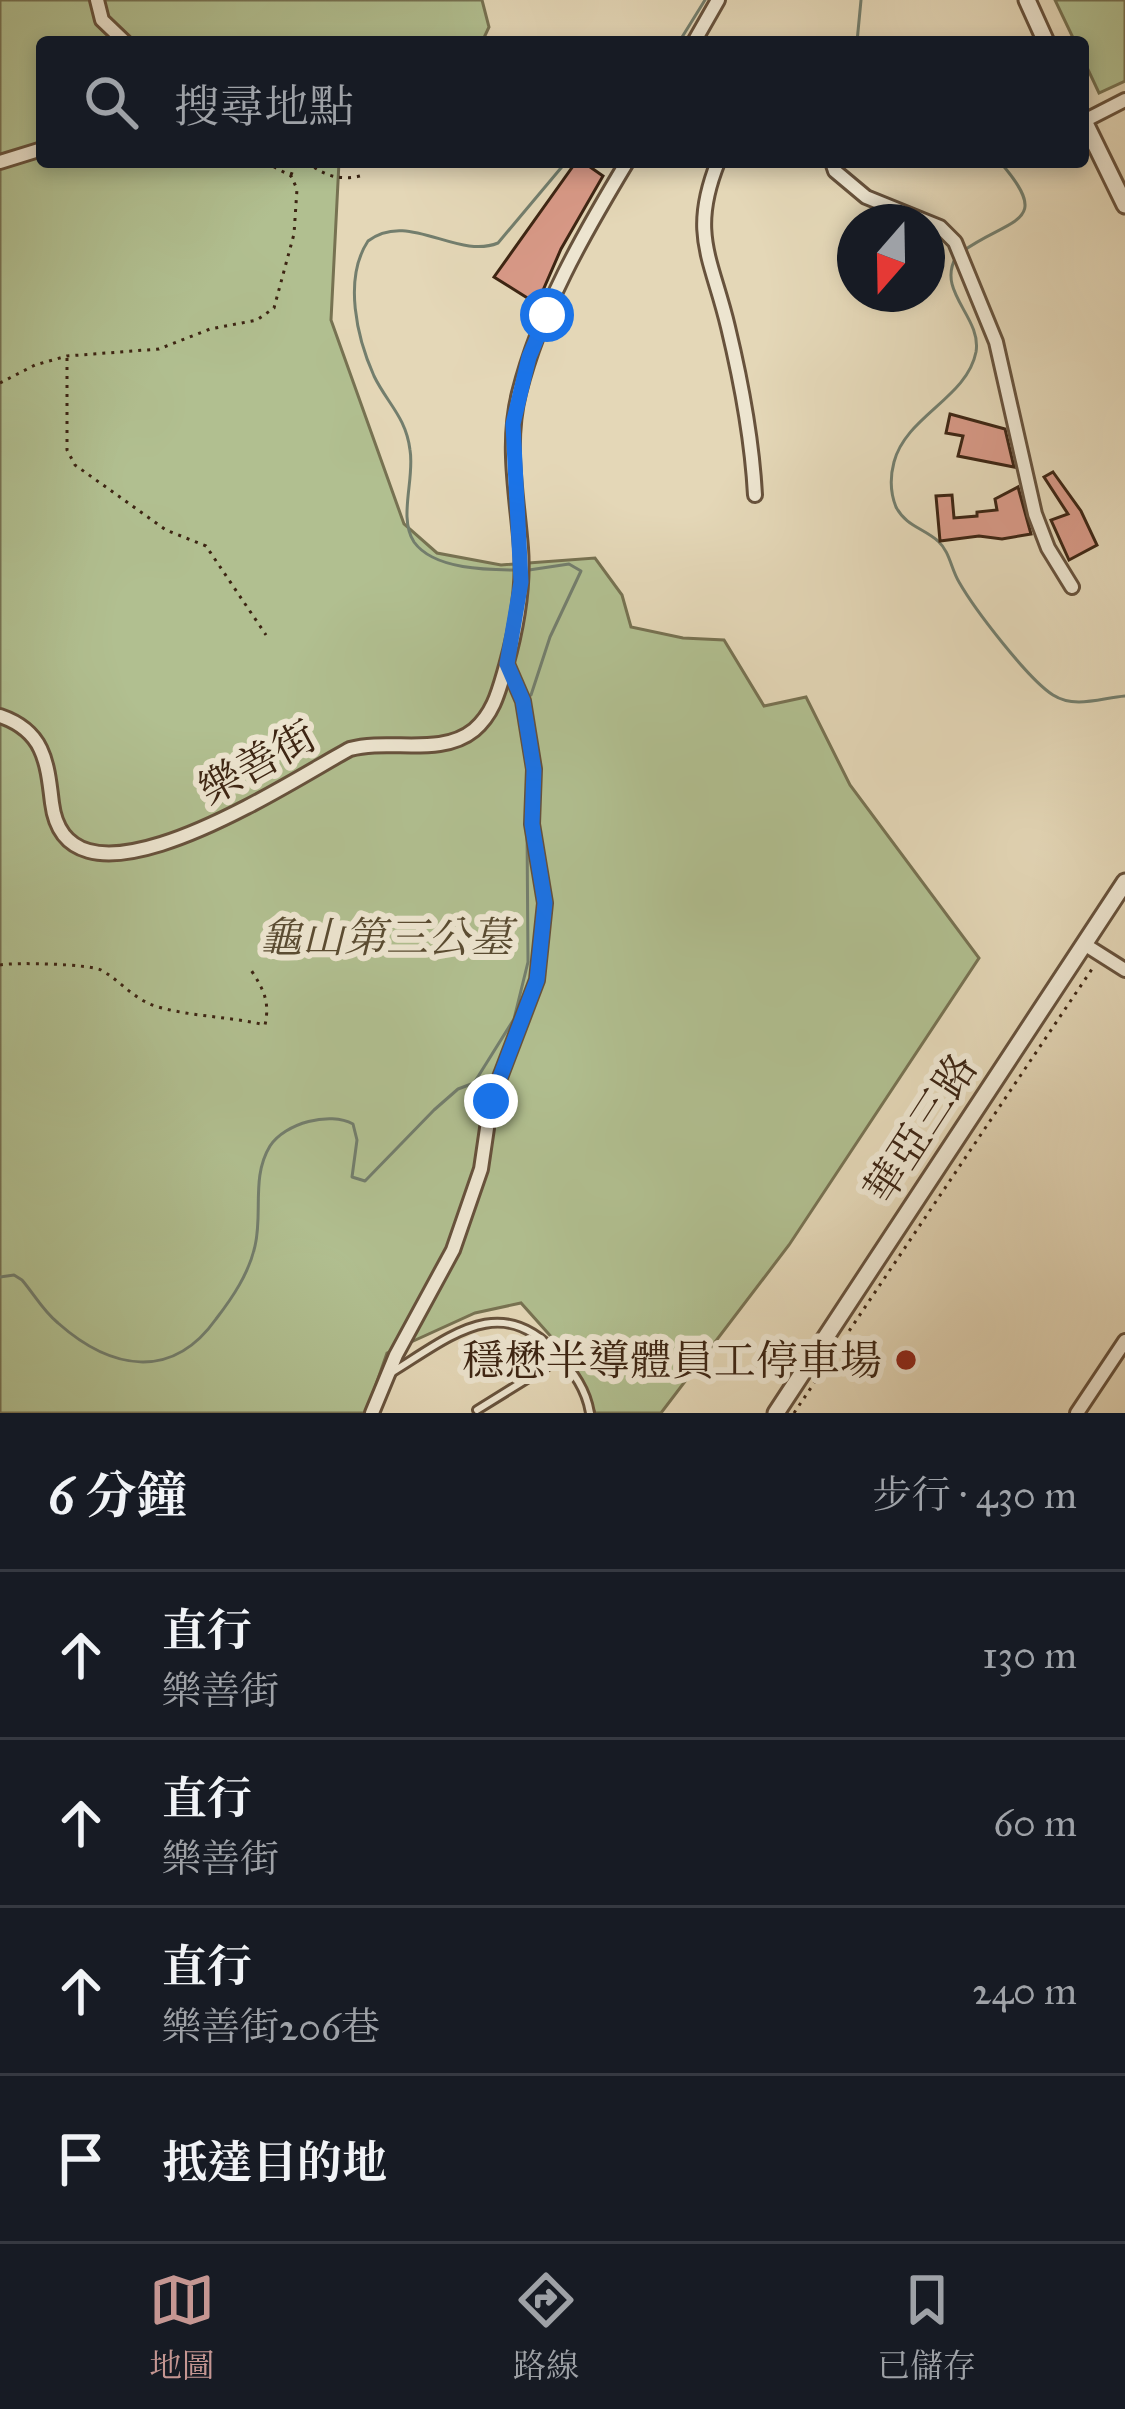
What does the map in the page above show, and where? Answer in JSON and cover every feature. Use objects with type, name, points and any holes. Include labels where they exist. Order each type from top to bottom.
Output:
[{"type":"street","points":[[97,0],[102,20],[119,36]]},
{"type":"street","points":[[697,36],[718,0]]},
{"type":"street","points":[[1027,0],[1043,36]]},
{"type":"street","points":[[1089,117],[1125,100]]},
{"type":"street","points":[[1089,132],[1125,206]]},
{"type":"street","points":[[0,162],[36,150]]},
{"type":"street","name":"樂善街","points":[[0,716],[32,733],[46,754],[52,810],[64,837],[77,848],[100,853],[183,838],[227,819],[350,749],[368,744],[451,743],[470,734],[495,704],[521,582],[512,457],[518,396],[563,272],[624,168]]},
{"type":"street","points":[[716,168],[707,189],[703,245],[728,326],[755,495]]},
{"type":"street","points":[[834,168],[866,196],[940,227],[955,242],[996,342],[1035,514],[1048,548],[1072,587]]},
{"type":"street","points":[[372,1413],[386,1376],[453,1250],[481,1169],[491,1101],[537,980],[545,903],[532,824],[534,770],[523,701],[507,664]]},
{"type":"street","name":"華亞三路","points":[[776,1413],[1125,882]]},
{"type":"street","points":[[1084,944],[1125,970]]},
{"type":"street","points":[[1077,1413],[1125,1341]]},
{"type":"lane","points":[[386,1376],[454,1335],[490,1322],[517,1321],[544,1339],[561,1358],[587,1395],[590,1413]]},
{"type":"lane","points":[[477,1410],[561,1358]]},
{"type":"path","points":[[0,383],[35,365],[67,356],[159,349],[210,329],[257,320],[274,308],[294,234],[297,188],[291,176],[276,168]]},
{"type":"path","points":[[291,176],[294,168]]},
{"type":"path","points":[[318,168],[346,180],[360,176]]},
{"type":"path","points":[[67,356],[67,450],[75,465],[166,530],[206,546],[266,635]]},
{"type":"path","points":[[0,965],[92,967],[104,971],[131,996],[158,1007],[265,1025],[269,1008],[265,991],[251,970]]},
{"type":"path","points":[[794,1413],[1094,966]]},
{"type":"green space","name":"龜山第三公墓","points":[[0,0],[482,0],[489,27],[485,36],[36,36],[36,168],[339,168],[331,320],[404,524],[437,553],[501,565],[595,558],[622,595],[631,627],[683,638],[724,640],[764,706],[806,697],[850,785],[979,958],[789,1245],[661,1413],[595,1413],[572,1360],[521,1303],[475,1313],[387,1353],[366,1413],[0,1413]]},
{"type":"green space","points":[[1055,0],[1125,0],[1125,81],[1099,93],[1089,72],[1089,36],[1072,36]]},
{"type":"building","points":[[572,168],[592,168],[603,176],[561,249],[537,304],[494,277]]},
{"type":"building","points":[[950,414],[1005,429],[1014,467],[958,456],[963,436],[946,433]]},
{"type":"building","points":[[1053,472],[1081,511],[1097,545],[1069,560],[1051,520],[1068,514],[1044,477]]},
{"type":"building","points":[[1018,487],[1031,534],[940,541],[936,496],[952,495],[954,518],[977,516],[977,512],[997,510],[995,499]]},
{"type":"waterway","points":[[683,36],[705,0]]},
{"type":"waterway","points":[[858,36],[861,0]]},
{"type":"waterway","points":[[519,570],[448,563],[414,542],[407,521],[408,438],[362,344],[354,290],[368,241],[399,231],[466,246],[498,243],[561,168]]},
{"type":"waterway","points":[[963,251],[1010,224],[1025,208],[1024,197],[1005,168]]},
{"type":"waterway","points":[[956,257],[952,282],[973,327],[976,352],[961,382],[901,446],[891,479],[896,507],[942,545],[977,609],[1042,687],[1070,701],[1125,696]]},
{"type":"waterway","points":[[529,570],[569,564],[581,571],[550,637],[531,695]]},
{"type":"waterway","points":[[527,767],[527,800]]},
{"type":"waterway","points":[[0,1277],[14,1275],[22,1280],[58,1323],[78,1339],[120,1359],[161,1360],[199,1339],[249,1266],[257,1234],[261,1170],[277,1138],[321,1119],[353,1124],[357,1140],[352,1177],[365,1181],[434,1110],[458,1089],[474,1083],[514,1019],[528,962],[527,828]]},
{"type":"place","name":"穩懋半導體員工停車場","points":[[906,1360]]},
{"type":"route","points":[[491,1101],[537,980],[545,903],[532,824],[534,770],[523,701],[507,664],[521,582],[513,424],[529,357],[547,315]]}]
